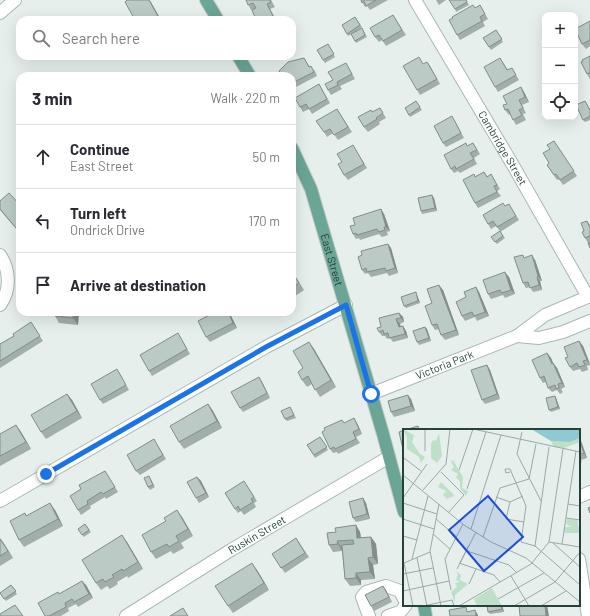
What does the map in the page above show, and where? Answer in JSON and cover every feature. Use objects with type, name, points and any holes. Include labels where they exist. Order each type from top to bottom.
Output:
[{"type":"main road","points":[[206,0],[216,16]]},
{"type":"main road","points":[[240,60],[248,72]]},
{"type":"main road","name":"East Street","points":[[296,157],[311,189],[346,305],[403,508]]},
{"type":"main road","points":[[424,606],[426,616]]},
{"type":"street","points":[[0,13],[15,0]]},
{"type":"street","name":"Cambridge Street","points":[[415,0],[589,297]]},
{"type":"street","points":[[0,255],[4,262],[9,280],[5,298],[0,305]]},
{"type":"street","name":"Victoria Park","points":[[371,394],[517,336],[545,315],[589,297]]},
{"type":"street","points":[[0,500],[266,347],[346,305]]},
{"type":"street","name":"Victoria Park","points":[[517,336],[538,338],[563,332],[590,321]]},
{"type":"street","name":"Ruskin Street","points":[[126,616],[231,550],[389,457]]},
{"type":"street","points":[[580,497],[590,492]]},
{"type":"street","points":[[580,565],[588,616]]},
{"type":"street","points":[[369,616],[362,597],[366,592],[386,586],[400,591],[403,597]]},
{"type":"street","points":[[388,616],[400,612],[405,606]]},
{"type":"building","points":[[127,0],[149,0],[158,16],[133,16],[125,2]]},
{"type":"building","points":[[246,0],[270,0],[271,2],[267,4],[273,16],[254,16],[252,10],[256,8],[253,3],[248,5]]},
{"type":"building","points":[[361,0],[376,0],[366,6],[364,1],[362,3]]},
{"type":"building","points":[[449,0],[466,0],[467,2],[455,9]]},
{"type":"building","points":[[473,5],[475,8],[480,5],[485,14],[480,17],[482,21],[457,35],[449,20]]},
{"type":"building","points":[[393,15],[402,30],[383,41],[379,35],[375,37],[370,28]]},
{"type":"building","points":[[355,17],[360,25],[347,34],[342,25]]},
{"type":"building","points":[[590,21],[590,40],[582,44],[578,35],[578,27]]},
{"type":"building","points":[[362,28],[365,35],[355,41],[351,34]]},
{"type":"building","points":[[496,30],[502,39],[489,47],[483,38]]},
{"type":"building","points":[[328,44],[334,54],[323,60],[317,50]]},
{"type":"building","points":[[590,56],[590,72],[587,74],[581,62]]},
{"type":"building","points":[[419,57],[423,64],[427,62],[437,79],[417,90],[403,66]]},
{"type":"building","points":[[304,58],[314,72],[296,81],[296,72],[280,72],[288,62]]},
{"type":"building","points":[[500,58],[507,70],[512,68],[516,75],[495,87],[484,67]]},
{"type":"building","points":[[346,63],[352,74],[337,82],[338,85],[328,90],[325,84],[333,80],[328,72]]},
{"type":"building","points":[[319,84],[327,99],[309,109],[306,104],[300,107],[296,97]]},
{"type":"building","points":[[521,87],[525,97],[519,100],[523,108],[519,110],[522,115],[513,120],[508,109],[505,110],[503,105],[507,104],[503,96]]},
{"type":"building","points":[[416,101],[420,107],[409,115],[405,108]]},
{"type":"building","points":[[585,101],[590,110],[590,116],[583,120],[578,109],[578,104]]},
{"type":"building","points":[[380,108],[383,113],[376,118],[377,119],[364,127],[358,117],[371,110],[372,112]]},
{"type":"building","points":[[337,109],[348,127],[334,135],[330,129],[324,132],[316,121]]},
{"type":"building","points":[[452,116],[461,133],[443,143],[434,126]]},
{"type":"building","points":[[554,141],[574,171],[560,180],[556,174],[554,175],[547,165],[549,163],[543,153],[550,149],[547,145]]},
{"type":"building","points":[[466,143],[467,146],[473,143],[477,150],[470,153],[474,159],[456,169],[455,166],[451,169],[444,155]]},
{"type":"building","points":[[353,145],[364,164],[344,175],[338,164],[342,162],[337,154]]},
{"type":"building","points":[[484,172],[487,177],[491,174],[497,185],[494,186],[497,192],[475,203],[463,180],[474,174],[475,177]]},
{"type":"building","points":[[9,193],[16,201],[16,228],[0,209],[0,201]]},
{"type":"building","points":[[432,195],[435,208],[421,211],[418,198]]},
{"type":"building","points":[[503,203],[505,206],[509,204],[516,216],[497,227],[493,221],[488,224],[483,215]]},
{"type":"building","points":[[381,209],[386,227],[384,227],[385,230],[379,232],[377,229],[357,235],[356,233],[353,234],[350,226],[355,225],[353,218]]},
{"type":"building","points":[[587,221],[590,228],[590,236],[585,238],[582,232],[584,231],[581,223]]},
{"type":"building","points":[[500,231],[503,236],[495,242],[491,237]]},
{"type":"building","points":[[388,244],[395,268],[386,271],[385,268],[367,272],[366,268],[362,270],[358,257],[362,255],[361,251]]},
{"type":"building","points":[[523,255],[524,258],[532,255],[539,285],[530,288],[528,282],[523,283],[514,257]]},
{"type":"building","points":[[505,272],[511,290],[502,293],[500,290],[488,294],[483,280]]},
{"type":"building","points":[[296,278],[299,283],[296,285]]},
{"type":"building","points":[[439,285],[456,330],[441,335],[437,324],[432,325],[425,306],[432,303],[427,289]]},
{"type":"building","points":[[476,287],[485,312],[474,316],[472,312],[462,316],[456,302],[466,297],[464,292]]},
{"type":"building","points":[[416,292],[418,301],[404,306],[401,297]]},
{"type":"building","points":[[399,313],[401,318],[396,319],[399,327],[403,326],[405,334],[389,338],[388,333],[384,334],[383,330],[379,332],[377,328],[381,327],[379,318]]},
{"type":"building","points":[[55,316],[73,316],[73,318]]},
{"type":"building","points":[[207,316],[230,316],[233,323],[206,337],[198,321]]},
{"type":"building","points":[[31,322],[40,336],[0,361],[0,344],[14,336],[13,334]]},
{"type":"building","points":[[425,327],[429,338],[417,342],[413,331]]},
{"type":"building","points":[[178,333],[187,349],[149,371],[140,355]]},
{"type":"building","points":[[579,341],[587,360],[583,361],[585,365],[579,367],[577,363],[570,367],[565,358],[568,357],[564,347]]},
{"type":"building","points":[[309,342],[331,380],[315,390],[308,376],[302,380],[298,372],[303,368],[293,351]]},
{"type":"building","points":[[547,353],[562,383],[558,384],[559,388],[556,389],[555,385],[548,388],[544,376],[540,378],[532,360]]},
{"type":"building","points":[[487,365],[497,394],[482,400],[471,370]]},
{"type":"building","points":[[117,369],[126,385],[100,400],[91,384]]},
{"type":"building","points":[[259,377],[267,393],[240,408],[231,392]]},
{"type":"building","points":[[67,394],[77,411],[41,432],[31,415]]},
{"type":"building","points":[[408,395],[411,406],[391,412],[388,401]]},
{"type":"building","points":[[555,396],[558,407],[549,410],[546,398]]},
{"type":"building","points":[[208,404],[217,421],[179,442],[170,426]]},
{"type":"building","points":[[290,407],[294,415],[285,419],[281,411]]},
{"type":"building","points":[[354,418],[359,429],[353,432],[356,439],[335,449],[334,447],[330,449],[322,432],[325,430],[324,428],[342,420],[344,423]]},
{"type":"building","points":[[16,425],[26,442],[0,456],[0,434]]},
{"type":"building","points":[[418,426],[419,429],[408,429]]},
{"type":"building","points":[[403,430],[403,450],[399,432]]},
{"type":"building","points":[[320,437],[327,447],[314,455],[307,445]]},
{"type":"building","points":[[154,439],[163,455],[136,471],[127,455]]},
{"type":"building","points":[[580,443],[584,453],[580,455]]},
{"type":"building","points":[[105,471],[115,487],[103,494],[101,492],[87,501],[88,504],[78,510],[70,496],[81,489],[79,485]]},
{"type":"building","points":[[149,476],[153,485],[148,487],[144,478]]},
{"type":"building","points":[[197,477],[206,493],[196,498],[187,482]]},
{"type":"building","points":[[244,481],[254,497],[251,499],[253,502],[240,510],[238,506],[235,509],[225,493]]},
{"type":"building","points":[[363,498],[367,514],[353,518],[349,502]]},
{"type":"building","points":[[50,503],[58,519],[19,540],[10,521],[25,513],[26,516]]},
{"type":"building","points":[[177,510],[188,529],[176,536],[179,541],[169,547],[167,544],[151,552],[142,535],[166,521],[164,518]]},
{"type":"building","points":[[85,524],[89,530],[82,535],[78,529]]},
{"type":"building","points":[[356,525],[357,538],[371,537],[373,557],[368,558],[370,572],[356,573],[356,578],[345,579],[342,545],[354,544],[353,540],[337,541],[338,544],[329,545],[327,533],[336,532],[335,528]]},
{"type":"building","points":[[122,535],[138,562],[123,571],[122,569],[112,575],[114,577],[105,582],[103,579],[96,583],[82,560]]},
{"type":"building","points":[[296,538],[305,553],[281,568],[272,554]]},
{"type":"building","points":[[0,539],[8,551],[0,556]]},
{"type":"building","points":[[252,563],[264,583],[228,606],[215,586]]},
{"type":"building","points":[[82,581],[89,594],[74,602],[72,599],[65,603],[66,607],[49,616],[45,616],[38,603],[58,592],[59,594]]},
{"type":"building","points":[[11,585],[16,591],[4,599],[0,593]]},
{"type":"building","points":[[383,586],[389,597],[371,606],[365,595]]},
{"type":"building","points":[[15,605],[23,616],[0,616],[0,614]]},
{"type":"building","points":[[487,606],[501,606],[502,609],[488,612]]},
{"type":"building","points":[[519,606],[545,606],[546,616],[520,616]]},
{"type":"building","points":[[466,607],[467,612],[475,610],[476,616],[450,616],[449,610]]},
{"type":"building","points":[[183,608],[188,616],[170,616]]},
{"type":"route","points":[[46,474],[266,347],[346,305],[371,394]]}]
